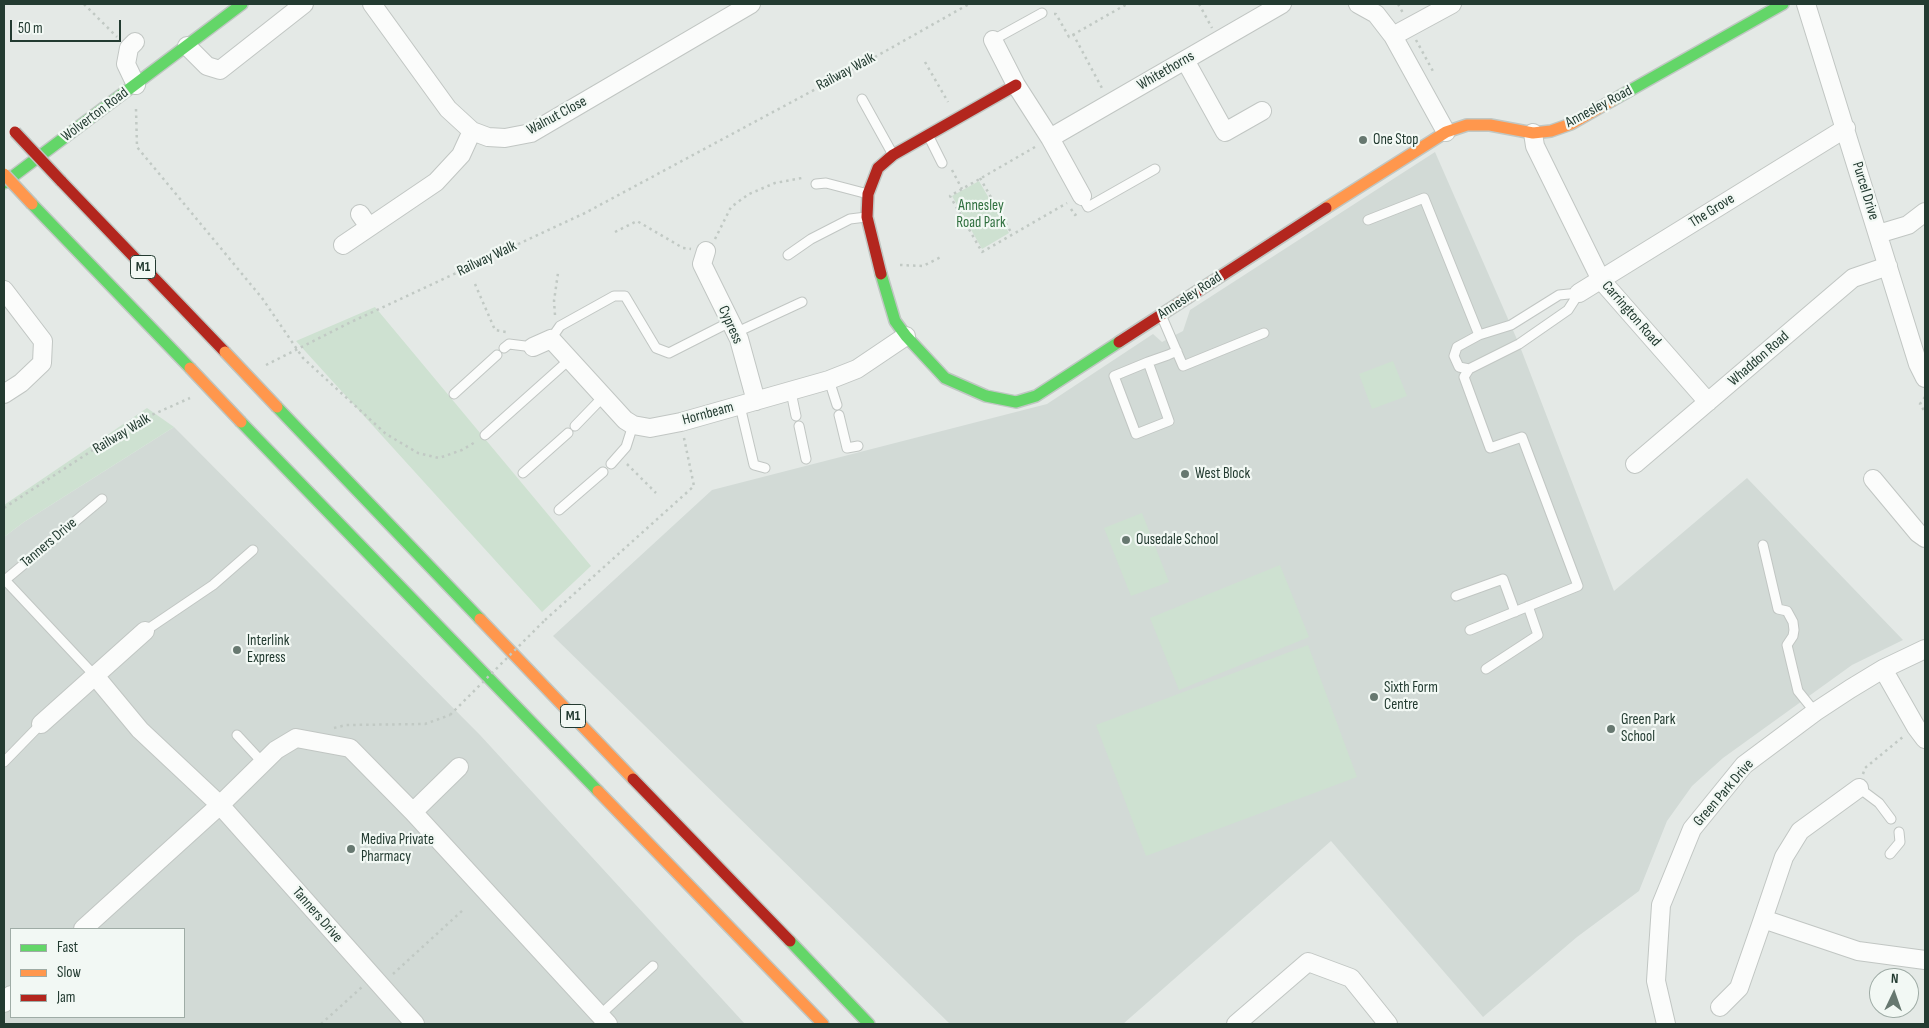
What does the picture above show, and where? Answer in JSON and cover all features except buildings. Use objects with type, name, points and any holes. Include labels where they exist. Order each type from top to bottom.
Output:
[{"type":"main road","name":"Wolverton Road","points":[[4,183],[242,4]]},
{"type":"main road","name":"Annesley Road","points":[[1016,85],[893,155],[878,168],[868,194],[866,217],[895,320],[906,336],[945,378],[986,396],[1016,402],[1036,396],[1446,132],[1468,125],[1490,125],[1534,133],[1551,131],[1571,124],[1783,4]]},
{"type":"main road","name":"M1","points":[[12,129],[869,1024]]},
{"type":"main road","name":"M1","points":[[4,174],[823,1024]]},
{"type":"street","points":[[186,46],[207,66],[220,70],[304,4]]},
{"type":"street","name":"Walnut Close","points":[[372,4],[448,109],[472,131],[488,137],[505,138],[531,133],[751,4]]},
{"type":"street","points":[[1358,4],[1376,14],[1393,36],[1446,132]]},
{"type":"street","points":[[1393,36],[1452,4]]},
{"type":"street","name":"Purcel Drive","points":[[1806,4],[1824,39],[1846,128],[1918,364],[1925,378]]},
{"type":"street","name":"Whitethorns","points":[[1042,142],[1219,40],[1271,6]]},
{"type":"street","points":[[993,40],[1042,142],[1074,199]]},
{"type":"street","points":[[132,45],[126,64],[136,85]]},
{"type":"street","points":[[1184,60],[1225,132],[1262,111]]},
{"type":"street","name":"The Grove","points":[[1579,293],[1846,128]]},
{"type":"street","points":[[343,245],[364,220],[436,182],[461,155],[472,131]]},
{"type":"street","name":"Carrington Road","points":[[1534,133],[1535,146],[1601,280],[1708,402]]},
{"type":"street","points":[[1878,234],[1908,225],[1925,212]]},
{"type":"street","name":"Cypress","points":[[706,251],[702,264],[732,327],[748,403]]},
{"type":"street","name":"Whaddon Road","points":[[1636,464],[1853,278],[1888,266]]},
{"type":"street","points":[[4,290],[43,341],[42,363],[21,383],[4,394]]},
{"type":"street","points":[[529,346],[555,333],[568,360],[625,420],[633,425]]},
{"type":"street","name":"Hornbeam","points":[[633,425],[650,428],[681,422],[829,380],[858,369],[906,336]]},
{"type":"street","points":[[1873,479],[1918,534],[1925,538]]},
{"type":"street","points":[[41,724],[96,677],[145,631]]},
{"type":"street","name":"Green Park Drive","points":[[1666,1024],[1656,981],[1661,905],[1692,829],[1744,765],[1815,712],[1882,668],[1925,649]]},
{"type":"street","points":[[1882,668],[1921,733]]},
{"type":"street","name":"Tanners Drive","points":[[96,677],[140,730],[220,805],[415,1024]]},
{"type":"street","points":[[84,928],[220,805],[276,750],[296,738],[350,748],[413,812],[604,1020]]},
{"type":"street","points":[[413,812],[459,767]]},
{"type":"street","points":[[1720,1006],[1738,988],[1784,856],[1800,831],[1859,788]]},
{"type":"street","points":[[1763,919],[1858,951],[1925,960]]},
{"type":"street","points":[[1236,1024],[1308,962],[1350,978],[1388,1024]]},
{"type":"lane","points":[[993,40],[1042,13]]},
{"type":"lane","points":[[862,99],[893,155]]},
{"type":"lane","points":[[928,135],[942,163]]},
{"type":"lane","points":[[1074,199],[1088,207],[1155,169]]},
{"type":"lane","points":[[816,184],[826,183],[868,194]]},
{"type":"lane","points":[[1368,220],[1424,198],[1479,335]]},
{"type":"lane","points":[[788,255],[811,239],[850,219],[866,217]]},
{"type":"lane","points":[[1579,293],[1568,310],[1519,344],[1468,368],[1459,367],[1454,356],[1457,347],[1479,335],[1511,325],[1559,295],[1579,293]]},
{"type":"lane","points":[[555,333],[614,296],[625,296],[656,348],[669,352],[802,302]]},
{"type":"lane","points":[[1161,315],[1183,366],[1264,333]]},
{"type":"lane","points":[[454,394],[509,344],[529,346]]},
{"type":"lane","points":[[1148,362],[1169,421],[1136,434],[1114,376],[1148,362],[1177,351]]},
{"type":"lane","points":[[485,435],[568,360]]},
{"type":"lane","points":[[1468,368],[1464,377],[1490,448],[1522,437],[1578,586],[1470,630]]},
{"type":"lane","points":[[829,380],[836,405]]},
{"type":"lane","points":[[791,392],[796,416]]},
{"type":"lane","points":[[576,426],[603,397]]},
{"type":"lane","points":[[748,403],[754,465],[765,468]]},
{"type":"lane","points":[[839,416],[847,448],[858,446]]},
{"type":"lane","points":[[611,464],[626,447],[633,425]]},
{"type":"lane","points":[[799,426],[806,459]]},
{"type":"lane","points":[[523,473],[568,433]]},
{"type":"lane","points":[[559,510],[603,472]]},
{"type":"lane","name":"Tanners Drive","points":[[96,677],[4,580],[102,499]]},
{"type":"lane","points":[[1763,545],[1778,609],[1787,612],[1793,622],[1794,630],[1787,645],[1798,691],[1815,712]]},
{"type":"lane","points":[[145,631],[214,585],[254,550]]},
{"type":"lane","points":[[1456,596],[1503,579],[1515,612]]},
{"type":"lane","points":[[1486,669],[1538,635],[1528,606]]},
{"type":"lane","points":[[4,762],[41,724]]},
{"type":"lane","points":[[237,735],[263,763]]},
{"type":"lane","points":[[1859,788],[1880,803],[1891,819]]},
{"type":"lane","points":[[1890,854],[1900,842],[1899,832]]},
{"type":"lane","points":[[604,1020],[653,966]]},
{"type":"path","points":[[84,4],[132,45]]},
{"type":"path","name":"Railway Walk","points":[[264,365],[585,213],[868,61],[969,4]]},
{"type":"path","points":[[1042,13],[1056,14],[1068,37],[1127,4]]},
{"type":"path","points":[[1199,4],[1219,40]]},
{"type":"path","points":[[1073,34],[1110,103]]},
{"type":"path","points":[[925,62],[957,119]]},
{"type":"path","points":[[136,85],[137,147],[262,298],[303,358],[386,434],[418,453],[440,458],[462,450],[485,435]]},
{"type":"path","points":[[1042,142],[950,196],[982,252],[1074,199]]},
{"type":"path","points":[[942,163],[950,168],[962,189]]},
{"type":"path","points":[[615,232],[637,221],[683,248],[706,251],[719,233],[731,207],[749,194],[775,183],[802,178],[816,184]]},
{"type":"path","points":[[980,178],[1012,234]]},
{"type":"path","points":[[879,264],[923,266],[943,256]]},
{"type":"path","points":[[555,333],[554,301],[558,273]]},
{"type":"path","points":[[475,284],[495,330],[518,335],[529,346]]},
{"type":"path","points":[[1925,397],[1920,404],[1925,412]]},
{"type":"path","name":"Railway Walk","points":[[4,508],[136,422],[191,398]]},
{"type":"path","points":[[329,729],[346,725],[425,724],[450,715],[545,620],[694,486],[681,422]]},
{"type":"path","points":[[618,455],[656,493]]},
{"type":"path","points":[[1859,788],[1865,768],[1921,733]]},
{"type":"path","points":[[321,1024],[464,909]]},
{"type":"shaded area","name":"Ousedale School","points":[[1435,152],[1519,344],[1614,591],[1747,478],[1903,640],[1852,665],[1723,758],[1692,786],[1667,821],[1639,891],[1577,937],[1483,1017],[1331,841],[1123,1024],[950,1024],[553,636],[712,490],[1047,404],[1153,334],[1162,342],[1183,331],[1190,310]]},
{"type":"shaded area","points":[[174,427],[480,735],[745,1024],[4,1024],[4,537],[24,522]]},
{"type":"green space","name":"Annesley Road Park","points":[[979,181],[1009,233],[982,249],[952,196]]},
{"type":"green space","points":[[375,307],[591,566],[542,612],[296,341]]},
{"type":"green space","points":[[1393,361],[1407,396],[1372,409],[1359,374]]},
{"type":"green space","points":[[147,408],[174,427],[24,522],[4,537],[4,505]]},
{"type":"green space","points":[[1142,513],[1169,582],[1131,596],[1104,528]]},
{"type":"green space","points":[[1280,565],[1309,637],[1179,690],[1150,618]]},
{"type":"green space","points":[[1308,645],[1357,777],[1146,856],[1096,725]]},
{"type":"traffic: fast","points":[[4,183],[242,4]]},
{"type":"traffic: fast","points":[[1613,100],[1783,4]]},
{"type":"traffic: fast","points":[[32,204],[190,368]]},
{"type":"traffic: fast","points":[[881,274],[895,321],[906,336],[945,378],[986,396],[1016,402],[1036,396],[1119,342]]},
{"type":"traffic: fast","points":[[277,407],[480,619]]},
{"type":"traffic: fast","points":[[241,422],[598,791]]},
{"type":"traffic: fast","points":[[790,941],[869,1024]]},
{"type":"traffic: slow","points":[[1326,208],[1446,132],[1467,125],[1490,125],[1533,133],[1551,131],[1571,124],[1613,100]]},
{"type":"traffic: slow","points":[[4,174],[32,204]]},
{"type":"traffic: slow","points":[[225,352],[277,407]]},
{"type":"traffic: slow","points":[[190,368],[241,422]]},
{"type":"traffic: slow","points":[[480,619],[633,779]]},
{"type":"traffic: slow","points":[[598,791],[823,1024]]},
{"type":"traffic: jam","points":[[881,274],[867,217],[868,194],[878,168],[893,155],[1016,85]]},
{"type":"traffic: jam","points":[[15,132],[61,181]]},
{"type":"traffic: jam","points":[[61,181],[225,352]]},
{"type":"traffic: jam","points":[[1119,342],[1326,208]]},
{"type":"traffic: jam","points":[[633,779],[790,941]]},
{"type":"place","name":"One Stop","points":[[1363,140]]},
{"type":"place","name":"West Block","points":[[1185,474]]},
{"type":"place","name":"Ousedale School","points":[[1126,540]]},
{"type":"place","name":"Interlink Express","points":[[237,650]]},
{"type":"place","name":"Sixth Form Centre","points":[[1374,697]]},
{"type":"place","name":"Green Park School","points":[[1611,729]]},
{"type":"place","name":"Mediva Private Pharmacy","points":[[351,849]]}]
